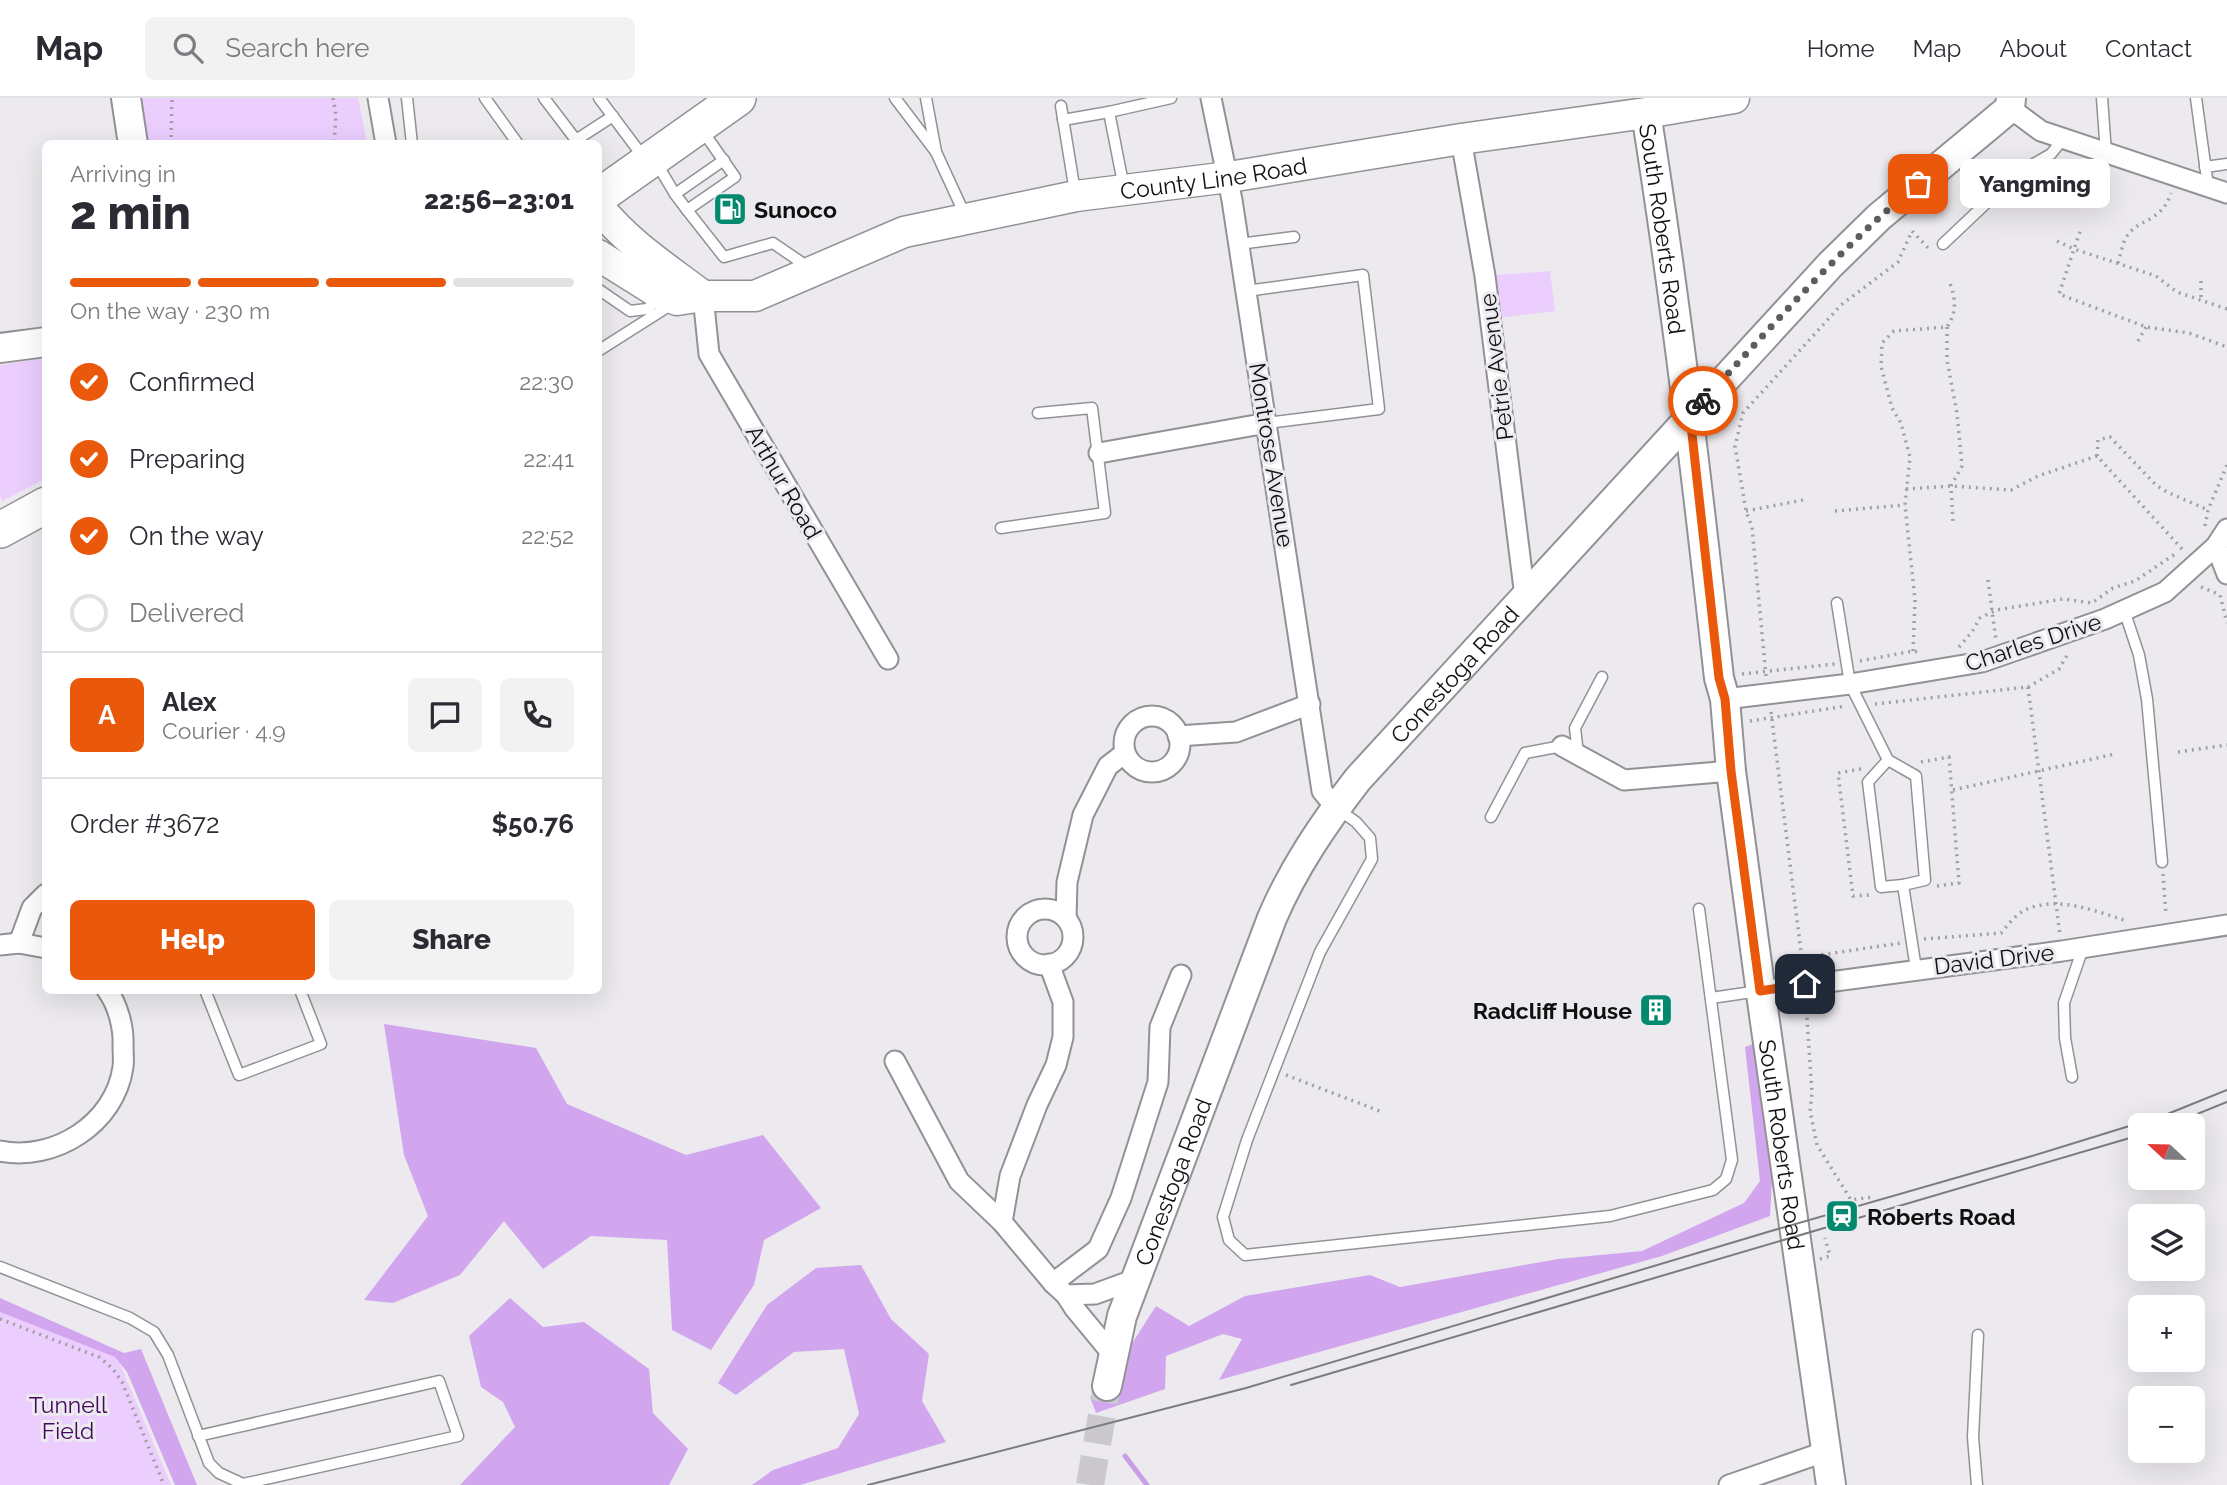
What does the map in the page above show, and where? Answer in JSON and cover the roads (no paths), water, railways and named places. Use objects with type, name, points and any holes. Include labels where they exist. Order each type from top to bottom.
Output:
[{"type":"highway","points":[[602,194],[738,98]]},
{"type":"highway","points":[[0,530],[42,507]]},
{"type":"main road","points":[[126,98],[132,140]]},
{"type":"main road","name":"County Line Road","points":[[681,297],[755,296],[904,232],[1076,196],[1229,177],[1643,106],[1734,98]]},
{"type":"main road","name":"Conestoga Road","points":[[1107,1386],[1122,1316],[1272,918],[1293,874],[1336,808],[1358,779],[1816,279],[1879,217],[2011,103]]},
{"type":"main road","name":"South Roberts Road","points":[[1643,106],[1663,217],[1690,416],[1731,771],[1831,1485]]},
{"type":"main road","points":[[602,211],[681,297]]},
{"type":"main road","points":[[602,257],[681,297]]},
{"type":"main road","points":[[0,348],[42,343]]},
{"type":"street","points":[[378,98],[385,140]]},
{"type":"street","name":"Montrose Avenue","points":[[1211,98],[1229,177],[1322,791],[1336,808]]},
{"type":"street","points":[[2011,103],[2041,131],[2227,193]]},
{"type":"street","name":"Petrie Avenue","points":[[1461,139],[1485,276],[1525,597]]},
{"type":"street","name":"Arthur Road","points":[[681,297],[709,354],[888,659]]},
{"type":"street","points":[[1099,453],[1267,423]]},
{"type":"street","name":"Charles Drive","points":[[1724,700],[1850,684],[1982,662],[2124,610],[2165,592],[2216,546],[2227,529]]},
{"type":"street","points":[[2216,546],[2227,574]]},
{"type":"street","points":[[1178,736],[1237,732],[1310,704]]},
{"type":"street","points":[[1154,716],[1164,719],[1173,726],[1178,736],[1180,747],[1177,757],[1170,766],[1160,771],[1149,773],[1139,770],[1130,763],[1125,753],[1126,732],[1133,723],[1143,718],[1154,716]]},
{"type":"street","points":[[1570,750],[1624,780],[1731,771]]},
{"type":"street","points":[[1066,918],[1067,882],[1083,815],[1108,766],[1125,753]]},
{"type":"street","points":[[5,944],[42,898]]},
{"type":"street","points":[[1047,909],[1066,918],[1074,939],[1065,958],[1044,966],[1025,957],[1017,936],[1026,916],[1047,909]]},
{"type":"street","name":"David Drive","points":[[1759,978],[1916,969],[2062,951],[2227,925]]},
{"type":"street","points":[[5,944],[42,948]]},
{"type":"street","points":[[1002,1222],[1010,1176],[1037,1105],[1056,1065],[1063,1037],[1063,1002],[1049,964]]},
{"type":"street","points":[[1060,1289],[1098,1249],[1121,1198],[1158,1082],[1160,1027],[1181,975]]},
{"type":"street","points":[[0,1151],[16,1154],[53,1149],[85,1131],[110,1103],[123,1069],[124,1032],[110,994]]},
{"type":"street","points":[[895,1061],[959,1181],[1002,1222],[1113,1355]]},
{"type":"street","points":[[1060,1289],[1095,1294],[1136,1279]]},
{"type":"street","points":[[1729,1485],[1827,1451]]},
{"type":"lane","points":[[407,98],[412,140]]},
{"type":"lane","points":[[485,98],[515,140]]},
{"type":"lane","points":[[544,98],[576,140],[613,116]]},
{"type":"lane","points":[[599,98],[724,257],[773,243],[814,271]]},
{"type":"lane","points":[[895,98],[936,152],[967,219]]},
{"type":"lane","points":[[926,98],[936,152]]},
{"type":"lane","points":[[1063,120],[1171,98]]},
{"type":"lane","points":[[2102,98],[2106,153]]},
{"type":"lane","points":[[2196,98],[2208,187]]},
{"type":"lane","points":[[1061,106],[1076,196]]},
{"type":"lane","points":[[1109,112],[1124,189]]},
{"type":"lane","points":[[687,210],[735,177],[699,125]]},
{"type":"lane","points":[[1943,244],[2018,173],[2051,155],[2063,139]]},
{"type":"lane","points":[[675,194],[724,160]]},
{"type":"lane","points":[[2205,167],[2227,164]]},
{"type":"lane","points":[[1239,244],[1294,237]]},
{"type":"lane","points":[[1246,291],[1363,275],[1379,409],[1267,423]]},
{"type":"lane","points":[[602,292],[630,311],[647,309],[681,297]]},
{"type":"lane","points":[[602,348],[681,297]]},
{"type":"lane","points":[[1001,528],[1105,513],[1092,408],[1038,413]]},
{"type":"lane","points":[[1837,603],[1850,684],[1888,760],[1916,776],[1925,880],[1881,887],[1868,782],[1888,760]]},
{"type":"lane","points":[[2124,610],[2138,655],[2147,699],[2162,862]]},
{"type":"lane","points":[[1491,817],[1525,753],[1570,750],[1575,728],[1602,677]]},
{"type":"lane","points":[[1336,808],[1356,822],[1370,838],[1372,859],[1320,952],[1247,1140],[1223,1217],[1229,1240],[1245,1255],[1610,1216],[1713,1190],[1726,1179],[1732,1160],[1699,909]]},
{"type":"lane","points":[[1903,885],[1916,969]]},
{"type":"lane","points":[[2072,1077],[2065,1038],[2064,1003],[2083,947]]},
{"type":"lane","points":[[1711,998],[1759,978]]},
{"type":"lane","points":[[207,994],[239,1075],[321,1044],[302,994]]},
{"type":"lane","points":[[0,1267],[131,1318],[154,1332],[168,1355],[198,1436],[209,1463],[219,1473],[243,1484],[458,1436],[439,1381],[198,1436]]},
{"type":"lane","points":[[1977,1485],[1973,1437],[1978,1335]]},
{"type":"waterway","points":[[1125,1456],[1147,1485]]},
{"type":"tunnel","points":[[1090,1485],[1107,1386]]},
{"type":"tram line","points":[[868,1485],[1246,1388],[2032,1156],[2165,1115],[2227,1090]]},
{"type":"tram line","points":[[2200,1113],[2227,1102]]},
{"type":"tram line","points":[[1291,1385],[2128,1139]]},
{"type":"place","name":"Yangming","points":[[1918,184]]},
{"type":"place","name":"Sunoco","points":[[730,209]]},
{"type":"place","name":"Radcliff House","points":[[1656,1010]]},
{"type":"place","name":"Roberts Road","points":[[1842,1216]]},
{"type":"park label","name":"Tunnell Field","points":[[68,1417]]}]
